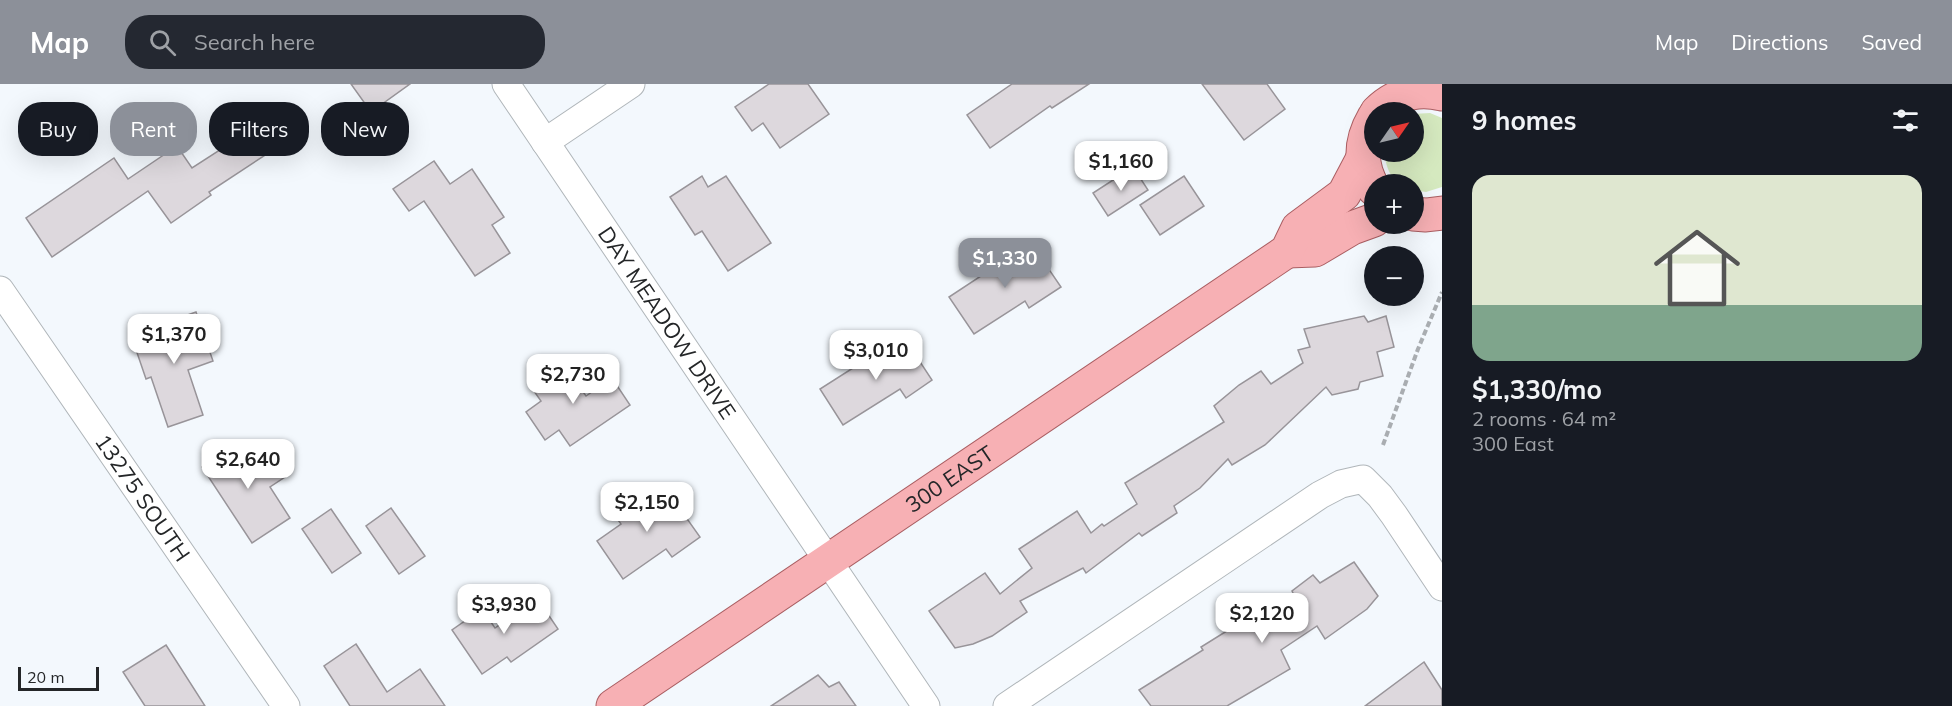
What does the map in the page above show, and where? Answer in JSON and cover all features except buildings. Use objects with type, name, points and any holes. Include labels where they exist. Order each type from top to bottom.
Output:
[{"type":"main road","points":[[1389,102],[1415,92],[1431,91],[1442,94]]},
{"type":"main road","points":[[1364,140],[1363,158],[1366,174]]},
{"type":"main road","name":"300 EAST","points":[[613,706],[1287,251],[1298,228],[1344,194],[1363,158]]},
{"type":"main road","points":[[1287,251],[1315,250],[1352,228],[1364,224]]},
{"type":"street","name":"DAY MEADOW DRIVE","points":[[506,84],[926,706]]},
{"type":"street","points":[[545,142],[631,84]]},
{"type":"street","name":"13275 SOUTH","points":[[0,290],[286,706]]},
{"type":"street","points":[[1007,706],[1320,495],[1341,484],[1364,480],[1380,496],[1442,587]]},
{"type":"path","points":[[1383,445],[1442,292]]},
{"type":"green space","points":[[1424,113],[1430,113],[1442,118],[1442,187],[1426,192],[1424,192],[1424,174],[1391,174],[1386,162],[1424,162]]}]
